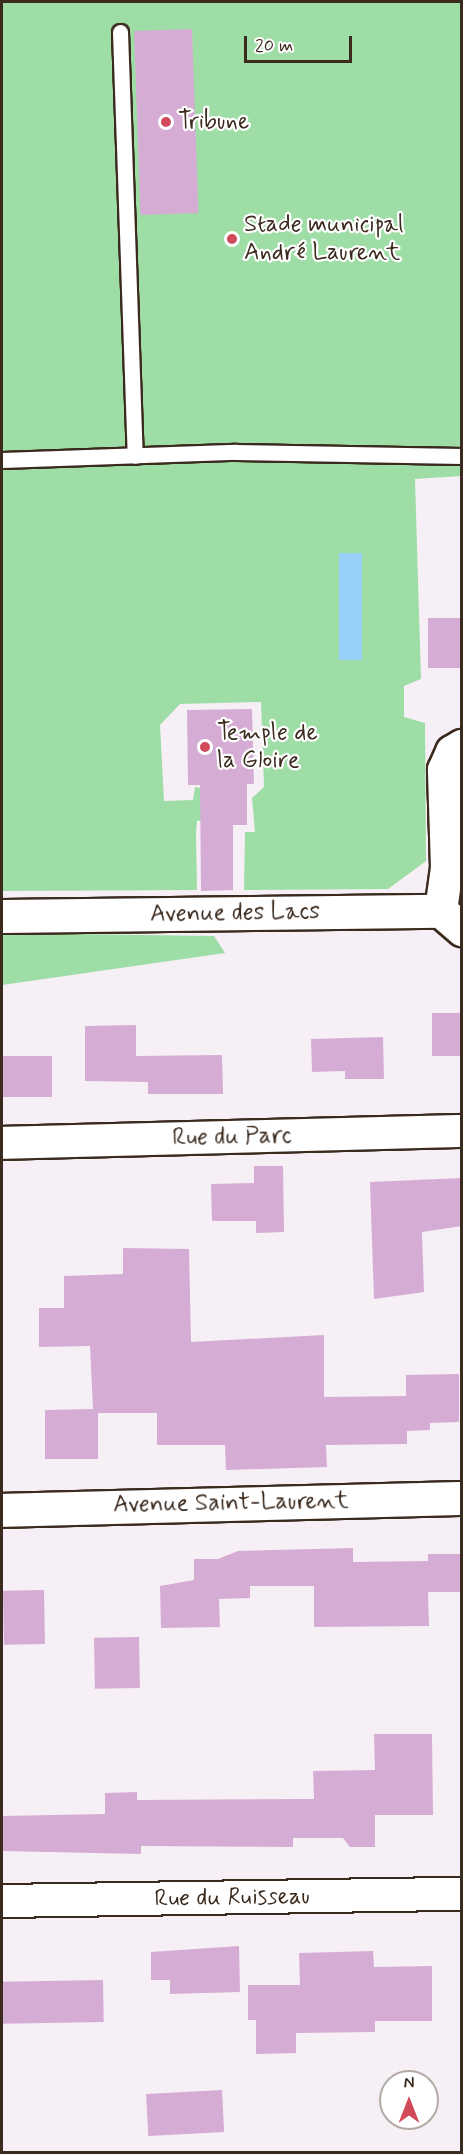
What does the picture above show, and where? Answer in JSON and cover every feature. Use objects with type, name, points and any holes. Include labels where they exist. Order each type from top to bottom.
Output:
[{"type":"main road","name":"Avenue des Lacs","points":[[2,916],[451,920]]},
{"type":"main road","name":"Avenue Saint-Laurent","points":[[2,1509],[462,1498]]},
{"type":"street","points":[[451,920],[444,770],[452,752],[462,746]]},
{"type":"street","name":"Rue du Parc","points":[[2,1143],[462,1131]]},
{"type":"street","name":"Rue du Ruisseau","points":[[2,1901],[462,1894]]},
{"type":"lane","points":[[120,32],[135,456]]},
{"type":"lane","points":[[2,460],[135,456],[462,456]]},
{"type":"green space","points":[[2,2],[461,2],[461,476],[415,479],[421,679],[404,686],[404,717],[425,723],[426,861],[388,889],[244,890],[245,832],[255,832],[252,798],[264,787],[261,702],[180,704],[160,725],[164,801],[193,800],[195,787],[205,789],[205,820],[197,821],[196,832],[197,890],[2,891]]},
{"type":"green space","points":[[2,933],[214,936],[225,953],[2,985]]},
{"type":"water","points":[[339,553],[362,553],[362,660],[339,660]]},
{"type":"building","name":"Tribune","points":[[192,29],[198,213],[140,215],[134,31]]},
{"type":"building","points":[[428,618],[462,618],[462,668],[428,668]]},
{"type":"building","points":[[252,709],[254,784],[247,784],[247,825],[233,825],[233,890],[201,891],[200,785],[188,785],[187,710]]},
{"type":"building","points":[[432,1013],[462,1013],[462,1056],[432,1056]]},
{"type":"building","points":[[136,1025],[136,1056],[222,1055],[223,1094],[148,1094],[148,1082],[85,1081],[85,1026]]},
{"type":"building","points":[[383,1037],[384,1079],[345,1079],[345,1071],[312,1072],[311,1039]]},
{"type":"building","points":[[2,1056],[52,1056],[52,1097],[2,1097]]},
{"type":"building","points":[[254,1166],[283,1166],[284,1232],[256,1233],[256,1221],[212,1221],[211,1184],[254,1183]]},
{"type":"building","points":[[462,1178],[462,1226],[422,1232],[424,1292],[374,1299],[370,1182]]},
{"type":"building","points":[[123,1248],[189,1249],[191,1342],[324,1335],[324,1397],[406,1396],[406,1375],[459,1374],[459,1422],[430,1423],[430,1430],[407,1431],[407,1444],[326,1445],[327,1467],[226,1470],[225,1445],[157,1445],[157,1413],[98,1413],[98,1459],[45,1459],[45,1410],[93,1409],[90,1346],[39,1347],[39,1308],[64,1308],[64,1276],[123,1274]]},
{"type":"building","points":[[353,1548],[353,1562],[428,1561],[428,1554],[462,1554],[462,1592],[428,1592],[429,1626],[314,1627],[314,1586],[250,1586],[250,1598],[219,1599],[220,1627],[161,1628],[160,1586],[194,1580],[194,1559],[218,1559],[238,1551]]},
{"type":"building","points":[[44,1590],[45,1644],[4,1645],[3,1591]]},
{"type":"building","points":[[139,1637],[140,1688],[95,1689],[94,1638]]},
{"type":"building","points":[[374,1734],[432,1734],[433,1815],[375,1815],[375,1847],[350,1847],[343,1838],[293,1838],[293,1847],[141,1846],[141,1854],[2,1851],[2,1816],[105,1814],[105,1793],[137,1792],[137,1800],[314,1799],[313,1771],[375,1770]]},
{"type":"building","points":[[239,1946],[240,1992],[170,1994],[170,1980],[151,1980],[151,1952]]},
{"type":"building","points":[[373,1951],[374,1967],[432,1966],[432,2021],[375,2021],[375,2032],[296,2033],[296,2053],[256,2054],[256,2020],[248,2020],[248,1985],[300,1985],[299,1953]]},
{"type":"building","points":[[103,1980],[104,2022],[3,2024],[2,1982]]},
{"type":"building","points":[[222,2090],[224,2132],[148,2136],[146,2094]]},
{"type":"place","name":"Tribune","points":[[166,122]]},
{"type":"place","name":"Stade municipal André Laurent","points":[[232,239]]},
{"type":"place","name":"Temple de la Gloire","points":[[205,747]]}]
